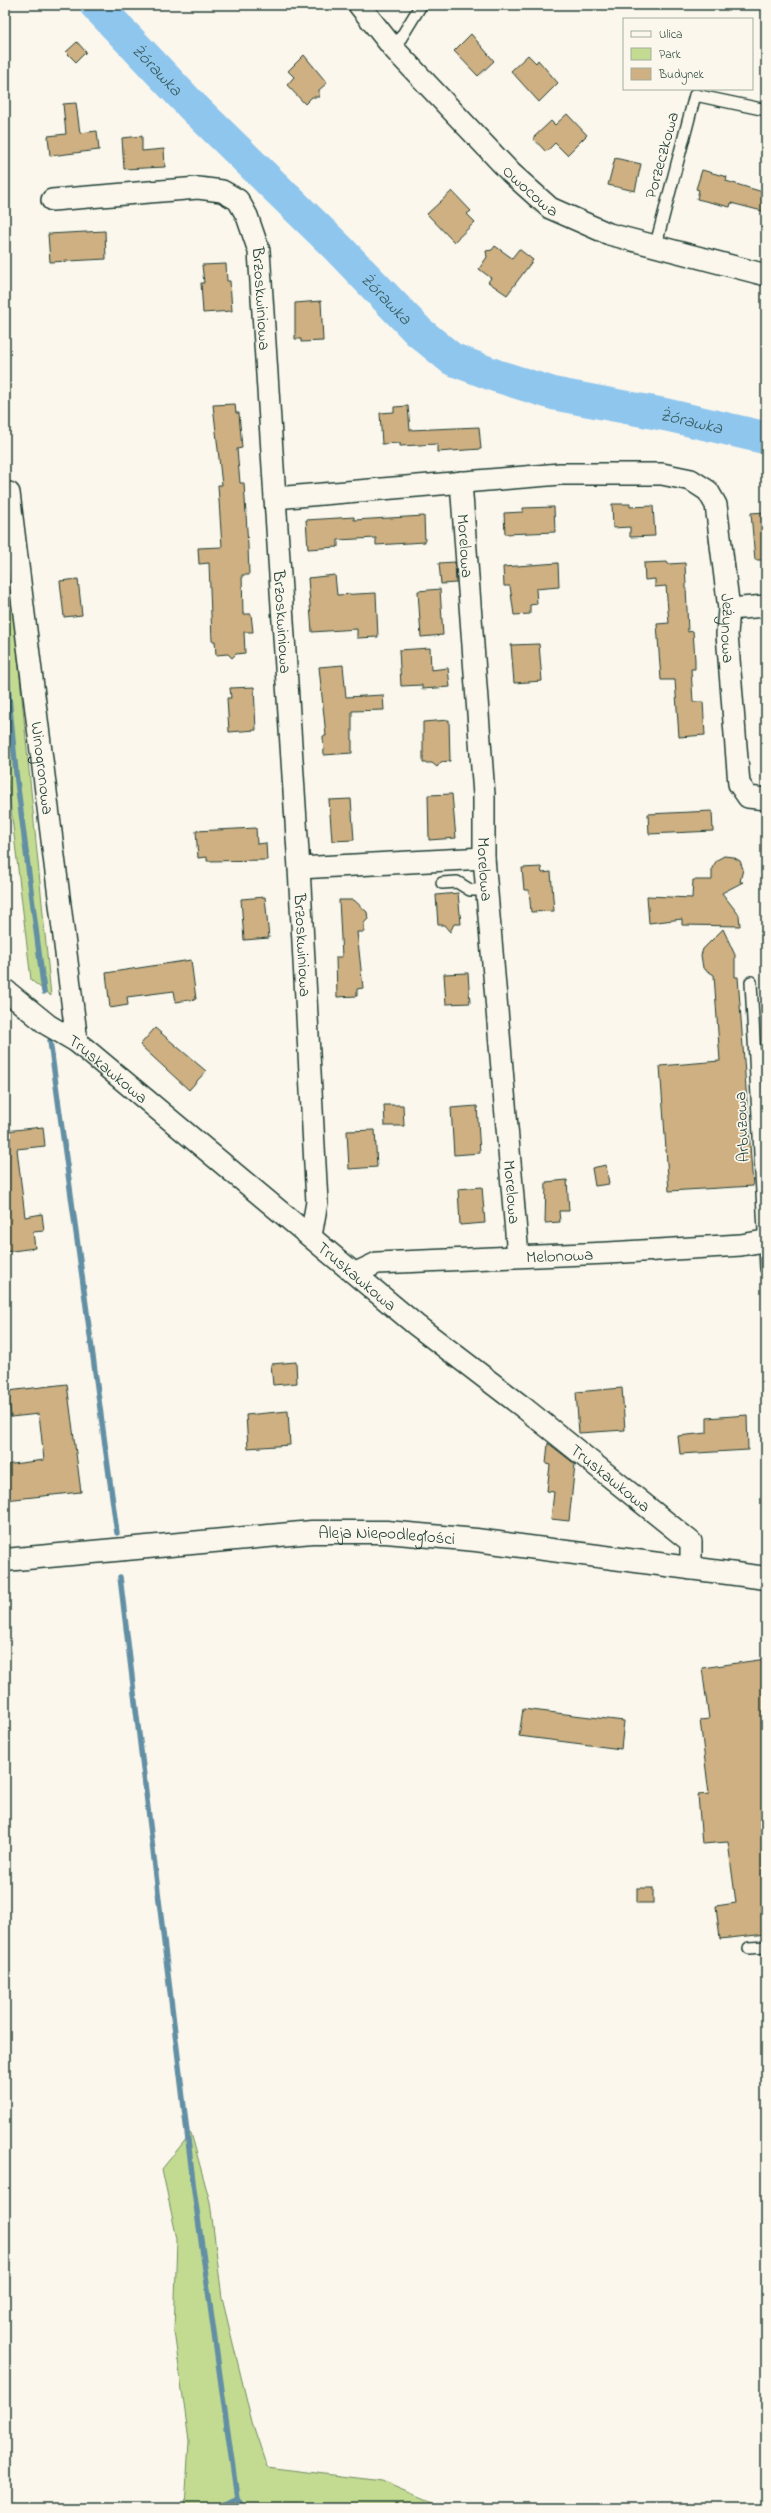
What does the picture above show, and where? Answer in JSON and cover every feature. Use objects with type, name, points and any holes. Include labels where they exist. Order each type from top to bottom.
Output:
[{"type":"street","name":"Owocowa","points":[[359,5],[394,49],[511,173],[550,208],[609,234],[655,248],[766,275]]},
{"type":"street","name":"Brzoskwiniowa","points":[[52,200],[198,188],[222,191],[238,200],[247,216],[258,251],[299,868],[317,1202],[311,1236]]},
{"type":"street","name":"Jeżynowa","points":[[461,482],[560,474],[662,474],[691,480],[708,491],[716,506],[729,609],[727,634],[739,784],[748,796],[766,800]]},
{"type":"street","points":[[275,498],[461,482]]},
{"type":"street","name":"Morelowa","points":[[461,482],[484,795],[484,858],[486,890],[518,1256]]},
{"type":"street","name":"Winogronowa","points":[[9,493],[77,1042]]},
{"type":"street","points":[[729,609],[766,606]]},
{"type":"street","points":[[299,868],[484,858]]},
{"type":"street","name":"Truskawkowa","points":[[5,990],[48,1025],[77,1042],[356,1273],[416,1325],[523,1407],[691,1542],[690,1569]]},
{"type":"street","name":"Melonowa","points":[[356,1273],[377,1263],[733,1246],[765,1241]]},
{"type":"street","name":"Aleja Niepodległości","points":[[5,1560],[246,1537],[312,1532],[364,1532],[476,1540],[766,1578]]},
{"type":"lane","points":[[394,49],[421,5]]},
{"type":"lane","name":"Porzeczkowa","points":[[655,248],[695,95],[766,110]]},
{"type":"lane","points":[[442,883],[457,882],[470,890],[486,890]]},
{"type":"lane","name":"Arbuzowa","points":[[751,982],[766,1269]]},
{"type":"lane","points":[[749,1948],[766,1947]]},
{"type":"green space","points":[[5,524],[51,996],[31,980],[5,758]]},
{"type":"green space","points":[[191,2133],[210,2202],[222,2298],[252,2422],[267,2467],[382,2481],[446,2508],[185,2508],[189,2441],[174,2331],[177,2239],[162,2169]]},
{"type":"building","points":[[471,34],[494,61],[478,76],[454,51]]},
{"type":"building","points":[[77,42],[86,52],[76,62],[66,52]]},
{"type":"building","points":[[304,55],[327,83],[319,90],[319,97],[312,97],[305,104],[287,85],[294,77],[288,71]]},
{"type":"building","points":[[528,55],[536,63],[538,60],[558,83],[539,102],[511,71]]},
{"type":"building","points":[[76,103],[80,133],[97,131],[99,150],[50,156],[48,136],[66,134],[63,104]]},
{"type":"building","points":[[567,114],[587,135],[567,155],[555,143],[546,152],[533,138],[551,121],[555,125]]},
{"type":"building","points":[[142,136],[142,151],[164,149],[165,167],[124,169],[122,138]]},
{"type":"building","points":[[615,158],[641,164],[635,191],[608,185]]},
{"type":"building","points":[[702,170],[727,177],[726,181],[766,193],[766,212],[731,203],[730,207],[697,199],[699,190],[696,189]]},
{"type":"building","points":[[452,191],[471,211],[467,214],[475,222],[454,242],[427,214]]},
{"type":"building","points":[[105,231],[106,259],[50,262],[48,234]]},
{"type":"building","points":[[495,246],[512,258],[519,249],[533,260],[507,295],[488,282],[491,278],[479,269],[487,257],[486,251],[492,250]]},
{"type":"building","points":[[226,264],[227,281],[230,281],[232,311],[203,313],[201,283],[204,283],[202,265]]},
{"type":"building","points":[[321,301],[323,341],[301,342],[301,339],[295,339],[295,303]]},
{"type":"building","points":[[235,404],[236,413],[239,413],[242,448],[237,449],[240,483],[244,483],[248,546],[249,575],[242,575],[243,614],[251,614],[253,632],[244,632],[245,653],[236,654],[232,658],[228,654],[216,655],[215,641],[212,641],[209,563],[199,564],[198,548],[222,547],[218,485],[222,485],[213,405]]},
{"type":"building","points":[[408,406],[410,430],[479,427],[481,449],[437,452],[437,444],[400,446],[400,443],[382,444],[380,413],[394,412],[394,407]]},
{"type":"building","points":[[612,504],[630,504],[630,507],[653,506],[655,536],[630,537],[630,527],[613,528]]},
{"type":"building","points":[[554,507],[555,532],[505,534],[504,513],[523,512],[523,508]]},
{"type":"building","points":[[766,512],[766,560],[755,560],[751,513]]},
{"type":"building","points":[[424,516],[425,542],[376,545],[376,538],[338,540],[338,547],[308,549],[306,520],[354,517],[354,520]]},
{"type":"building","points":[[455,562],[456,583],[441,584],[439,563]]},
{"type":"building","points":[[667,562],[668,564],[685,563],[688,632],[693,631],[695,660],[695,669],[691,669],[693,702],[703,702],[705,735],[679,737],[675,680],[661,680],[657,624],[669,623],[666,586],[655,587],[655,579],[645,580],[644,563]]},
{"type":"building","points":[[558,563],[559,587],[536,589],[537,604],[530,605],[530,614],[514,615],[510,586],[504,586],[503,567]]},
{"type":"building","points":[[335,575],[337,595],[376,593],[378,637],[357,638],[357,629],[312,632],[308,578]]},
{"type":"building","points":[[78,579],[82,615],[64,617],[60,581]]},
{"type":"building","points":[[440,589],[443,635],[421,637],[418,591]]},
{"type":"building","points":[[539,644],[542,681],[514,683],[511,645]]},
{"type":"building","points":[[430,648],[431,670],[448,668],[450,687],[422,689],[422,685],[401,686],[399,650]]},
{"type":"building","points":[[343,665],[346,697],[383,695],[384,710],[352,711],[352,753],[324,755],[323,736],[326,736],[319,667]]},
{"type":"building","points":[[254,687],[256,730],[229,732],[227,698],[231,698],[230,688]]},
{"type":"building","points":[[449,720],[450,761],[441,762],[437,767],[432,763],[423,763],[423,722]]},
{"type":"building","points":[[452,794],[456,838],[429,840],[428,795]]},
{"type":"building","points":[[351,799],[354,840],[332,841],[329,800]]},
{"type":"building","points":[[712,811],[713,831],[649,834],[648,814]]},
{"type":"building","points":[[256,828],[257,844],[266,843],[267,860],[207,861],[207,857],[198,858],[196,831]]},
{"type":"building","points":[[724,856],[733,857],[740,861],[743,869],[740,882],[743,882],[722,893],[739,915],[740,926],[682,925],[682,919],[649,923],[647,896],[692,898],[693,880],[712,880],[712,868],[717,860]]},
{"type":"building","points":[[541,867],[542,873],[551,872],[554,911],[531,912],[529,890],[524,890],[522,868]]},
{"type":"building","points":[[458,893],[461,924],[454,924],[450,932],[444,925],[438,925],[436,895]]},
{"type":"building","points":[[265,897],[269,938],[244,940],[241,899]]},
{"type":"building","points":[[339,900],[354,900],[367,912],[368,919],[364,923],[364,932],[357,932],[363,988],[357,989],[357,996],[337,997],[336,957],[342,957]]},
{"type":"building","points":[[723,929],[735,955],[735,977],[738,977],[753,1186],[669,1191],[660,1066],[720,1061],[714,975],[703,968],[701,955],[703,949]]},
{"type":"building","points":[[191,960],[196,999],[176,1002],[174,991],[127,997],[128,1005],[110,1008],[106,973]]},
{"type":"building","points":[[468,973],[470,1003],[446,1004],[444,974]]},
{"type":"building","points":[[155,1028],[206,1071],[189,1090],[140,1045]]},
{"type":"building","points":[[384,1105],[403,1105],[404,1126],[385,1126]]},
{"type":"building","points":[[477,1106],[480,1153],[454,1155],[451,1108]]},
{"type":"building","points":[[43,1127],[45,1146],[17,1149],[25,1217],[42,1214],[44,1231],[33,1232],[35,1248],[5,1252],[5,1131]]},
{"type":"building","points":[[375,1130],[377,1167],[349,1169],[347,1131]]},
{"type":"building","points":[[606,1165],[609,1184],[595,1186],[592,1168]]},
{"type":"building","points":[[567,1180],[569,1211],[559,1211],[560,1222],[545,1223],[546,1182]]},
{"type":"building","points":[[482,1187],[485,1223],[460,1225],[458,1189]]},
{"type":"building","points":[[296,1362],[297,1383],[273,1385],[271,1364]]},
{"type":"building","points":[[67,1384],[81,1492],[5,1500],[5,1465],[44,1460],[39,1414],[11,1417],[8,1391]]},
{"type":"building","points":[[622,1388],[625,1430],[579,1433],[576,1392]]},
{"type":"building","points":[[288,1411],[290,1445],[248,1448],[246,1415]]},
{"type":"building","points":[[747,1415],[748,1450],[680,1454],[678,1436],[707,1433],[707,1418]]},
{"type":"building","points":[[548,1443],[575,1464],[569,1521],[551,1519],[554,1492],[547,1491],[550,1465],[546,1464]]},
{"type":"building","points":[[766,1659],[766,1934],[720,1939],[716,1906],[736,1903],[728,1842],[702,1844],[698,1795],[709,1794],[700,1720],[709,1719],[702,1668]]},
{"type":"building","points":[[523,1709],[624,1721],[621,1749],[519,1736]]},
{"type":"building","points":[[637,1888],[653,1888],[653,1903],[637,1903]]},
{"type":"waterway","name":"Żórawka","points":[[96,5],[192,106],[336,246],[419,332],[452,359],[497,376],[555,394],[667,415],[766,438]]},
{"type":"waterway","points":[[5,654],[16,773],[44,992]]},
{"type":"waterway","points":[[50,1041],[117,1533]]},
{"type":"waterway","points":[[120,1577],[194,2190],[237,2498]]},
{"type":"waterway","points":[[216,2508],[237,2498],[243,2508]]}]
